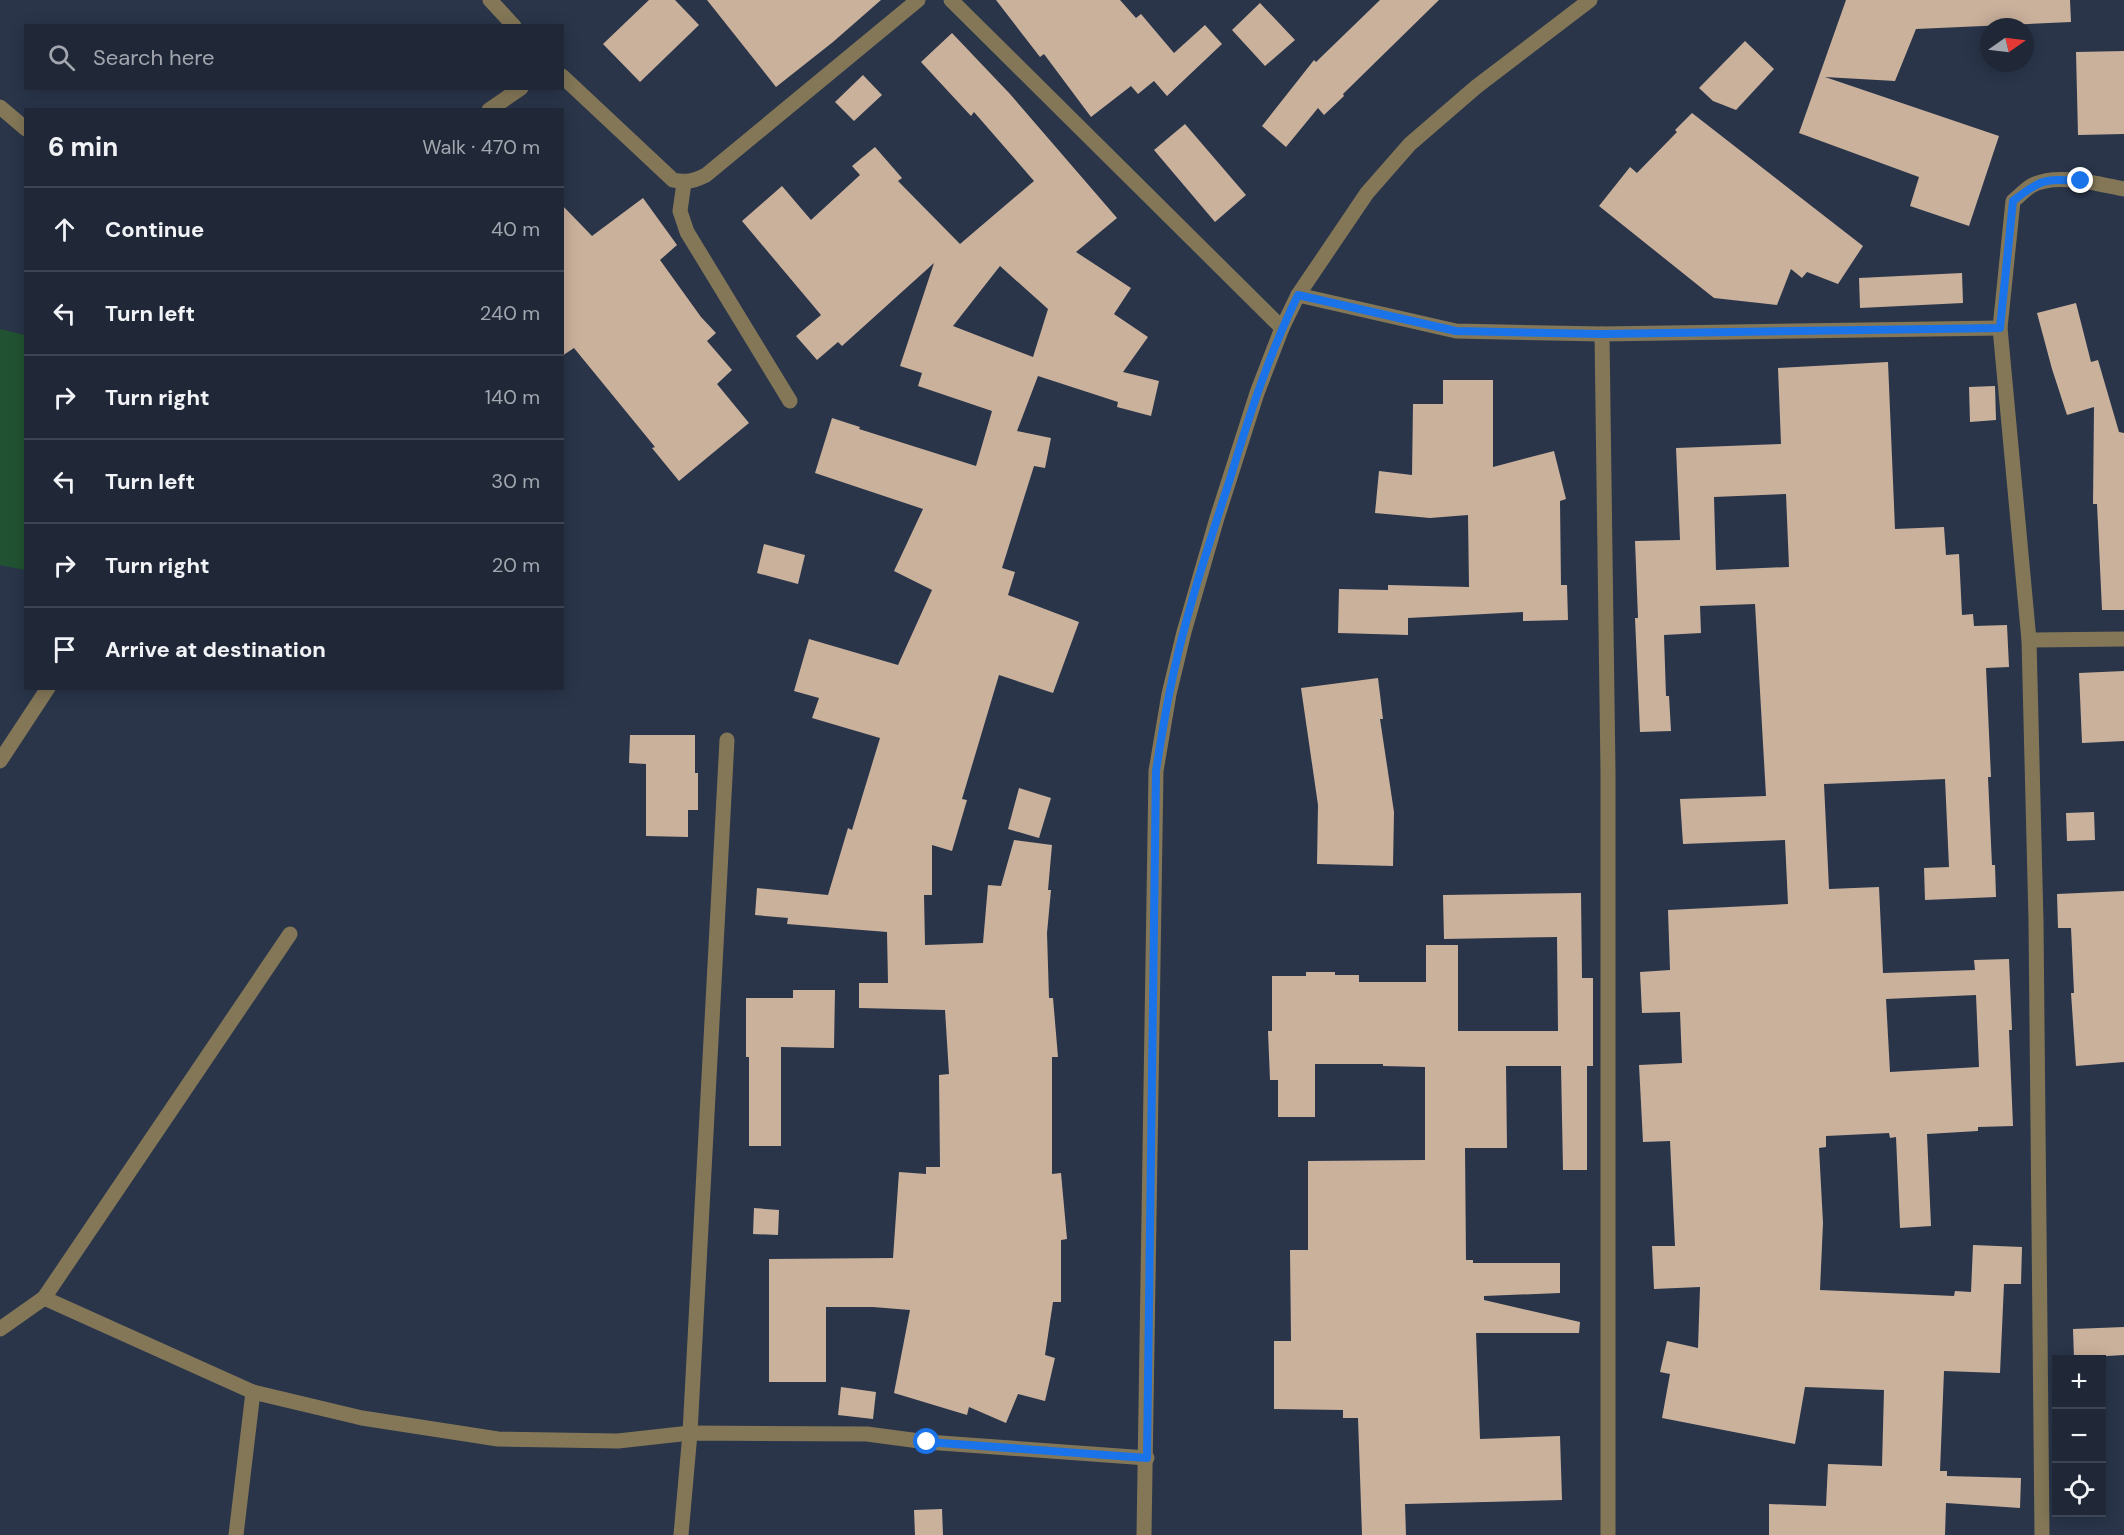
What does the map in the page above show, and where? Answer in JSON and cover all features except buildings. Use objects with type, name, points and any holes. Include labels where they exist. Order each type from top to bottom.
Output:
[{"type":"street","points":[[490,0],[512,24]]},
{"type":"street","points":[[564,78],[673,180],[684,183],[695,181],[706,175],[918,0]]},
{"type":"street","points":[[951,0],[1282,328]]},
{"type":"street","points":[[1144,1535],[1156,771],[1169,694],[1184,632],[1257,393],[1282,328],[1298,295],[1367,193],[1410,144],[1476,87],[1590,0]]},
{"type":"street","points":[[492,108],[518,90]]},
{"type":"street","points":[[0,107],[24,127]]},
{"type":"street","points":[[2042,1535],[2036,921],[2029,640],[2000,328],[2013,201],[2032,185],[2049,180],[2081,181],[2124,189]]},
{"type":"street","points":[[684,183],[680,211],[687,232],[790,401]]},
{"type":"street","points":[[1298,295],[1456,331],[1602,334],[2000,328]]},
{"type":"street","points":[[1602,334],[1608,773],[1608,1535]]},
{"type":"street","points":[[2029,640],[2124,639]]},
{"type":"street","points":[[0,761],[47,690]]},
{"type":"street","points":[[681,1535],[690,1433],[727,740]]},
{"type":"street","points":[[0,1329],[44,1298],[290,933]]},
{"type":"street","points":[[44,1298],[253,1392],[362,1418],[498,1439],[618,1441],[690,1433],[867,1434],[927,1442],[1147,1458]]},
{"type":"street","points":[[236,1535],[253,1392]]},
{"type":"green space","points":[[0,329],[24,335],[24,570],[0,565]]},
{"type":"route","points":[[927,1442],[1147,1458],[1156,771],[1169,694],[1184,632],[1217,518],[1257,393],[1282,328],[1298,295],[1456,331],[1602,334],[2000,328],[2013,201],[2032,185],[2049,180],[2081,181]]}]
